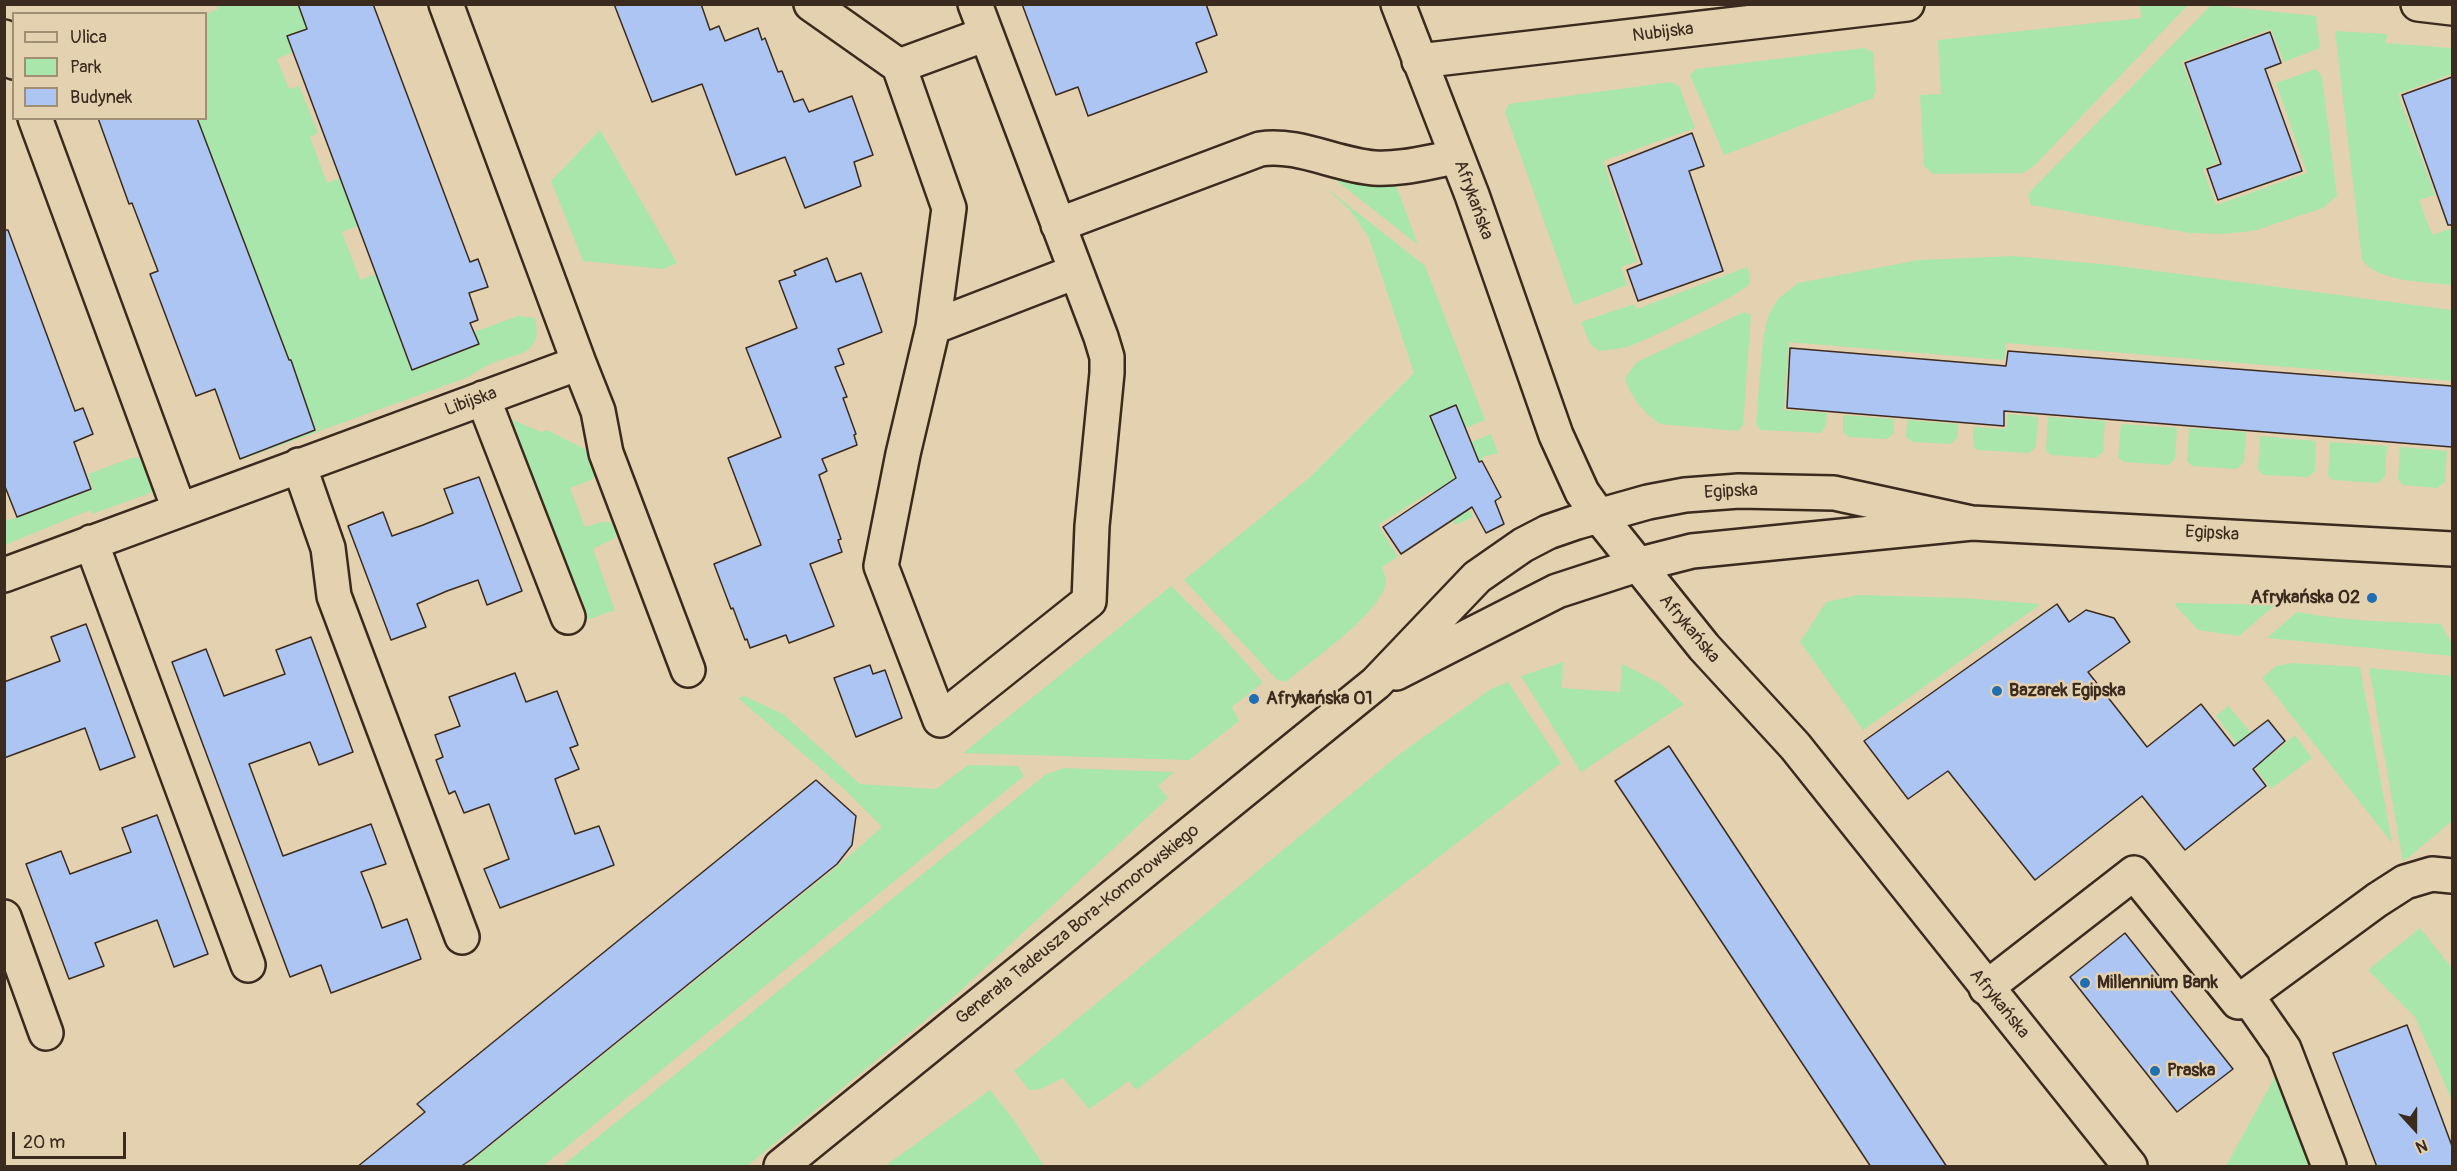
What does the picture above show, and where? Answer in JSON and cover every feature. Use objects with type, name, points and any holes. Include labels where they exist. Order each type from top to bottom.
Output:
[{"type":"street","points":[[446,4],[598,411],[606,453],[687,670]]},
{"type":"street","points":[[811,4],[899,66],[949,208],[933,327],[903,454],[881,566],[940,720],[1089,601],[1092,526],[1107,357],[981,19],[899,66]]},
{"type":"street","name":"Afrykańska","points":[[1398,4],[1457,157],[1556,435],[1582,492],[1637,565],[1723,669],[1795,746],[2130,1167]]},
{"type":"street","name":"Nubijska","points":[[1419,61],[1907,4]]},
{"type":"street","points":[[2418,4],[2452,8]]},
{"type":"street","points":[[4,37],[12,57]]},
{"type":"street","points":[[36,120],[179,509]]},
{"type":"street","points":[[1058,225],[1260,149],[1272,147],[1292,150],[1339,162],[1377,168],[1457,157]]},
{"type":"street","points":[[933,327],[1075,272]]},
{"type":"street","name":"Libijska","points":[[4,574],[579,363]]},
{"type":"street","points":[[483,398],[568,617]]},
{"type":"street","points":[[299,465],[327,548],[334,596],[462,937]]},
{"type":"street","name":"Egipska","points":[[1599,516],[1685,495],[1786,490],[1834,494],[1972,522],[2452,549]]},
{"type":"street","name":"Generała Tadeusza Bora-Komorowskiego","points":[[781,1167],[1376,683],[1477,577],[1510,553],[1548,532],[1599,516]]},
{"type":"street","name":"Egipska","points":[[1637,565],[1692,551],[1972,522]]},
{"type":"street","points":[[91,542],[248,965]]},
{"type":"street","name":"Generała Tadeusza Bora-Komorowskiego","points":[[1376,683],[1557,591],[1637,565]]},
{"type":"street","points":[[1986,988],[2134,873],[2238,1002],[2342,912],[2405,882],[2432,874],[2452,876]]},
{"type":"street","points":[[4,917],[46,1033]]},
{"type":"street","points":[[2247,996],[2284,1049],[2329,1167]]},
{"type":"green space","points":[[2185,4],[2187,6],[2034,166],[2023,173],[1933,174],[1924,166],[1920,95],[1941,94],[1938,40],[2141,18],[2140,5]]},
{"type":"green space","points":[[216,5],[298,5],[307,29],[287,36],[293,52],[277,59],[289,89],[299,86],[318,133],[310,137],[327,183],[359,171],[377,219],[342,232],[360,280],[376,274],[383,293],[385,292],[412,314],[393,322],[411,369],[478,345],[474,332],[518,316],[535,318],[537,330],[535,340],[527,351],[489,365],[463,379],[240,460],[323,427],[314,428],[291,360],[286,362],[230,220],[235,218],[218,171],[181,130],[200,122],[199,120],[207,120],[207,14],[218,9]]},
{"type":"green space","points":[[2211,5],[2316,16],[2320,48],[2284,62],[2271,29],[2182,62],[2218,163],[2203,169],[2216,205],[2307,173],[2276,83],[2316,69],[2322,76],[2337,196],[2323,208],[2253,231],[2221,234],[2190,233],[2031,205],[2028,194]]},
{"type":"green space","points":[[2335,31],[2387,34],[2386,43],[2452,48],[2452,74],[2398,94],[2435,195],[2419,200],[2432,235],[2452,228],[2452,285],[2391,277],[2379,273],[2362,260]]},
{"type":"green space","points":[[1864,48],[1873,52],[1876,90],[1873,98],[1724,155],[1690,75],[1696,69]]},
{"type":"green space","points":[[1671,82],[1679,86],[1695,128],[1603,161],[1637,261],[1621,267],[1627,285],[1574,305],[1505,112],[1509,104]]},
{"type":"green space","points":[[600,130],[677,263],[663,269],[583,261],[551,181]]},
{"type":"green space","points":[[1327,173],[1396,185],[1418,245]]},
{"type":"green space","points":[[1324,186],[1425,266],[1485,420],[1465,428],[1455,405],[1430,416],[1444,453],[1491,434],[1498,453],[1482,457],[1483,460],[1452,475],[1473,517],[1455,525],[1433,490],[1378,525],[1398,557],[1382,567],[1386,580],[1383,592],[1373,606],[1344,635],[1286,682],[1277,680],[1184,580],[1308,479],[1414,373],[1369,238],[1350,210]]},
{"type":"green space","points":[[2014,256],[2111,265],[2452,310],[2452,381],[2006,343],[2004,360],[1789,342],[1784,410],[1827,413],[1826,426],[1821,433],[1760,430],[1756,424],[1763,339],[1768,316],[1778,299],[1798,283],[1919,260]]},
{"type":"green space","points":[[1747,267],[1750,280],[1742,290],[1690,318],[1627,347],[1599,351],[1590,344],[1581,322],[1634,304],[1637,309]]},
{"type":"green space","points":[[1744,312],[1751,315],[1743,425],[1738,431],[1660,424],[1638,404],[1625,378],[1637,362]]},
{"type":"green space","points":[[2008,414],[2038,417],[2036,447],[2029,453],[1977,450],[1973,446],[1973,427],[2006,429]]},
{"type":"green space","points":[[1843,415],[1894,419],[1894,433],[1887,439],[1849,437],[1843,432]]},
{"type":"green space","points":[[506,417],[541,432],[547,430],[589,451],[595,476],[591,480],[570,488],[585,527],[610,522],[615,528],[615,538],[593,549],[615,610],[581,622]]},
{"type":"green space","points":[[2048,417],[2105,421],[2103,452],[2096,458],[2052,455],[2046,451]]},
{"type":"green space","points":[[1907,420],[1958,424],[1957,438],[1950,444],[1913,442],[1906,437]]},
{"type":"green space","points":[[2121,424],[2177,428],[2175,459],[2169,465],[2124,462],[2118,457]]},
{"type":"green space","points":[[2189,428],[2246,432],[2244,462],[2237,469],[2192,466],[2187,461]]},
{"type":"green space","points":[[2260,436],[2316,441],[2315,471],[2308,477],[2263,475],[2258,469]]},
{"type":"green space","points":[[2330,442],[2387,446],[2385,476],[2378,483],[2333,480],[2328,475]]},
{"type":"green space","points":[[2400,447],[2447,451],[2445,482],[2437,488],[2403,485],[2398,480]]},
{"type":"green space","points":[[134,457],[144,460],[156,491],[92,514],[90,510],[5,545],[5,519],[9,520],[93,489],[88,474]]},
{"type":"green space","points":[[1171,586],[1222,636],[1263,682],[1232,707],[1239,721],[1189,760],[963,753]]},
{"type":"green space","points":[[1858,595],[1963,598],[2041,604],[1863,730],[1800,642],[1826,602]]},
{"type":"green space","points":[[2176,603],[2275,605],[2239,636],[2198,630],[2176,606]]},
{"type":"green space","points":[[2297,612],[2387,622],[2441,624],[2452,644],[2452,656],[2267,638]]},
{"type":"green space","points":[[1563,662],[1562,688],[1620,692],[1622,664],[1661,684],[1684,704],[1581,772],[1521,676]]},
{"type":"green space","points":[[2292,663],[2360,667],[2392,843],[2262,678],[2276,666]]},
{"type":"green space","points":[[2369,668],[2452,676],[2452,821],[2403,862]]},
{"type":"green space","points":[[1508,682],[1561,763],[1136,1090],[1129,1081],[1089,1109],[1063,1078],[1041,1089],[1029,1090],[1014,1071],[1401,753],[1491,689]]},
{"type":"green space","points":[[744,696],[783,714],[860,784],[936,789],[968,765],[1018,766],[1024,776],[543,1166],[465,1166],[840,864],[882,827],[842,787],[738,698]]},
{"type":"green space","points":[[2228,706],[2271,755],[2295,735],[2312,758],[2271,789],[2216,716]]},
{"type":"green space","points":[[1064,768],[1174,772],[1158,786],[1168,798],[957,994],[747,1166],[562,1166],[1045,775]]},
{"type":"green space","points":[[2420,928],[2452,968],[2452,1100],[2415,1017],[2368,970]]},
{"type":"green space","points":[[2281,1066],[2319,1166],[2226,1166]]},
{"type":"green space","points":[[990,1090],[1013,1119],[1044,1166],[885,1166]]},
{"type":"building","points":[[298,4],[373,4],[470,262],[478,259],[488,287],[469,293],[478,320],[470,323],[479,344],[412,370],[287,36],[307,29]]},
{"type":"building","points":[[614,4],[701,4],[710,30],[719,26],[725,41],[758,28],[762,40],[765,38],[778,72],[782,71],[794,102],[803,99],[809,112],[852,96],[873,155],[854,162],[861,186],[805,208],[785,157],[736,175],[702,84],[652,102]]},
{"type":"building","points":[[1022,4],[1206,4],[1217,35],[1196,43],[1207,72],[1088,116],[1078,87],[1056,95]]},
{"type":"building","points":[[2270,32],[2281,63],[2265,69],[2302,171],[2218,200],[2207,169],[2221,164],[2185,63]]},
{"type":"building","points":[[2452,77],[2452,225],[2448,225],[2402,95]]},
{"type":"building","points":[[99,120],[198,120],[289,360],[291,360],[315,430],[240,459],[215,389],[196,396],[150,274],[158,271],[132,203],[129,204]]},
{"type":"building","points":[[1692,133],[1704,166],[1689,171],[1723,271],[1638,301],[1627,270],[1642,264],[1608,166]]},
{"type":"building","points":[[4,230],[8,230],[75,411],[83,408],[93,434],[74,442],[91,489],[17,517],[4,484]]},
{"type":"building","points":[[827,258],[836,282],[861,273],[882,332],[838,349],[844,364],[835,367],[847,397],[843,398],[856,434],[854,435],[857,445],[822,459],[827,471],[819,475],[841,539],[838,540],[842,552],[810,564],[834,626],[789,643],[786,635],[750,648],[733,608],[731,609],[714,564],[761,545],[728,458],[781,437],[746,348],[797,328],[779,281],[796,275],[794,271]]},
{"type":"building","points":[[1790,348],[2006,366],[2008,351],[2452,386],[2452,447],[2004,411],[2004,426],[1787,408]]},
{"type":"building","points":[[1456,405],[1479,462],[1482,461],[1501,497],[1495,501],[1504,524],[1486,533],[1472,507],[1401,554],[1383,527],[1456,478],[1430,416]]},
{"type":"building","points":[[479,477],[522,591],[487,605],[478,580],[447,591],[417,604],[426,627],[391,640],[348,526],[383,512],[392,536],[423,525],[453,513],[444,489]]},
{"type":"building","points":[[2057,604],[2069,622],[2086,610],[2114,618],[2130,642],[2088,672],[2147,747],[2201,704],[2234,746],[2268,720],[2285,741],[2253,769],[2266,786],[2185,850],[2142,796],[2035,880],[1948,771],[1908,799],[1864,741]]},
{"type":"building","points":[[86,624],[135,757],[100,770],[85,728],[4,758],[4,682],[60,661],[51,637]]},
{"type":"building","points":[[311,637],[353,752],[319,765],[310,742],[249,764],[283,856],[371,824],[386,864],[361,872],[382,928],[407,919],[421,959],[331,993],[321,965],[290,977],[172,662],[206,649],[224,696],[285,674],[276,650]]},
{"type":"building","points":[[870,665],[873,674],[885,670],[902,718],[856,737],[834,678]]},
{"type":"building","points":[[515,673],[526,702],[557,691],[578,745],[570,748],[579,769],[555,779],[575,834],[599,826],[614,865],[500,908],[484,869],[509,859],[489,804],[464,813],[455,791],[449,794],[436,760],[443,757],[435,735],[460,726],[449,697]]},
{"type":"building","points":[[1669,746],[1947,1167],[1871,1167],[1615,781]]},
{"type":"building","points":[[816,780],[856,816],[852,845],[837,864],[460,1167],[357,1167],[425,1112],[417,1104]]},
{"type":"building","points":[[157,815],[208,954],[174,967],[157,920],[95,943],[104,966],[69,979],[26,864],[61,851],[70,874],[131,852],[122,828]]},
{"type":"building","points":[[2125,933],[2233,1069],[2177,1112],[2070,977]]},
{"type":"building","points":[[2407,1025],[2452,1146],[2452,1167],[2377,1167],[2333,1053]]},
{"type":"place","name":"Afrykańska 02","points":[[2372,598]]},
{"type":"place","name":"Bazarek Egipska","points":[[1997,691]]},
{"type":"place","name":"Afrykańska 01","points":[[1254,699]]},
{"type":"place","name":"Millennium Bank","points":[[2085,983]]},
{"type":"place","name":"Praska","points":[[2155,1071]]}]
